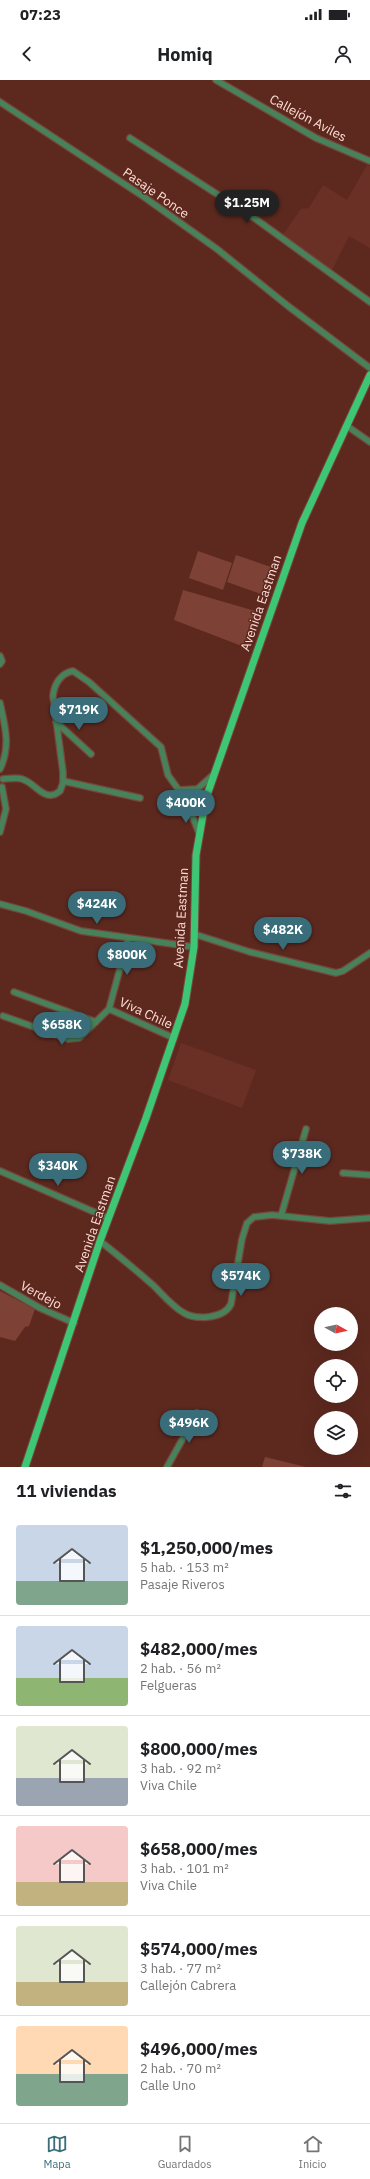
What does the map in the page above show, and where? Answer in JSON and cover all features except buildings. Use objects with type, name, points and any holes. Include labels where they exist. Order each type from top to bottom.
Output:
[{"type":"main road","name":"Avenida Eastman","points":[[25,1467],[100,1241],[174,1038],[187,995],[194,947],[196,855],[206,798],[213,775],[302,523],[370,374]]},
{"type":"street","name":"Callejón Aviles","points":[[216,80],[316,138],[370,161]]},
{"type":"street","name":"Pasaje Ponce","points":[[0,102],[144,197],[217,249],[370,368]]},
{"type":"street","points":[[130,138],[257,220],[370,302]]},
{"type":"street","points":[[347,426],[370,442]]},
{"type":"street","points":[[0,656],[2,660],[0,664]]},
{"type":"street","points":[[0,832],[6,800],[1,788],[2,777],[22,779],[42,793],[49,795],[60,792],[63,781],[52,704],[54,688],[61,677],[73,671],[86,679],[161,747],[168,775],[180,790],[199,833]]},
{"type":"street","points":[[0,703],[7,749],[0,768]]},
{"type":"street","points":[[55,721],[91,754]]},
{"type":"street","points":[[190,810],[191,798],[213,775]]},
{"type":"street","points":[[63,781],[140,798]]},
{"type":"street","points":[[180,790],[198,789]]},
{"type":"street","points":[[0,904],[81,931],[128,939],[194,947]]},
{"type":"street","points":[[194,934],[250,952],[336,973],[343,971],[370,953]]},
{"type":"street","name":"Viva Chile","points":[[3,1016],[73,1039],[78,1038],[109,1008],[128,939]]},
{"type":"street","points":[[14,992],[96,1022]]},
{"type":"street","name":"Viva Chile","points":[[109,1008],[174,1038]]},
{"type":"street","points":[[281,1216],[306,1129]]},
{"type":"street","points":[[0,1172],[108,1218]]},
{"type":"street","points":[[343,1173],[370,1175]]},
{"type":"street","points":[[100,1241],[139,1272],[181,1311],[193,1316],[218,1315],[226,1312],[231,1304],[239,1251],[247,1223],[251,1218],[260,1215],[330,1221],[370,1218]]},
{"type":"street","name":"Verdejo","points":[[0,1284],[40,1308],[74,1323]]},
{"type":"street","points":[[167,1467],[197,1413]]},
{"type":"shaded area","points":[[367,165],[370,166],[370,248],[349,236],[331,272],[282,236],[301,209],[309,208],[323,185],[347,200]]},
{"type":"shaded area","points":[[198,551],[232,563],[223,590],[189,578]]},
{"type":"shaded area","points":[[236,555],[271,567],[261,594],[227,582]]},
{"type":"shaded area","points":[[183,590],[259,612],[247,648],[174,620]]},
{"type":"shaded area","points":[[181,1043],[256,1070],[242,1108],[168,1080]]},
{"type":"shaded area","points":[[0,1291],[35,1309],[29,1326],[25,1327],[15,1341],[0,1337]]},
{"type":"shaded area","points":[[265,1457],[306,1467],[262,1467]]}]
